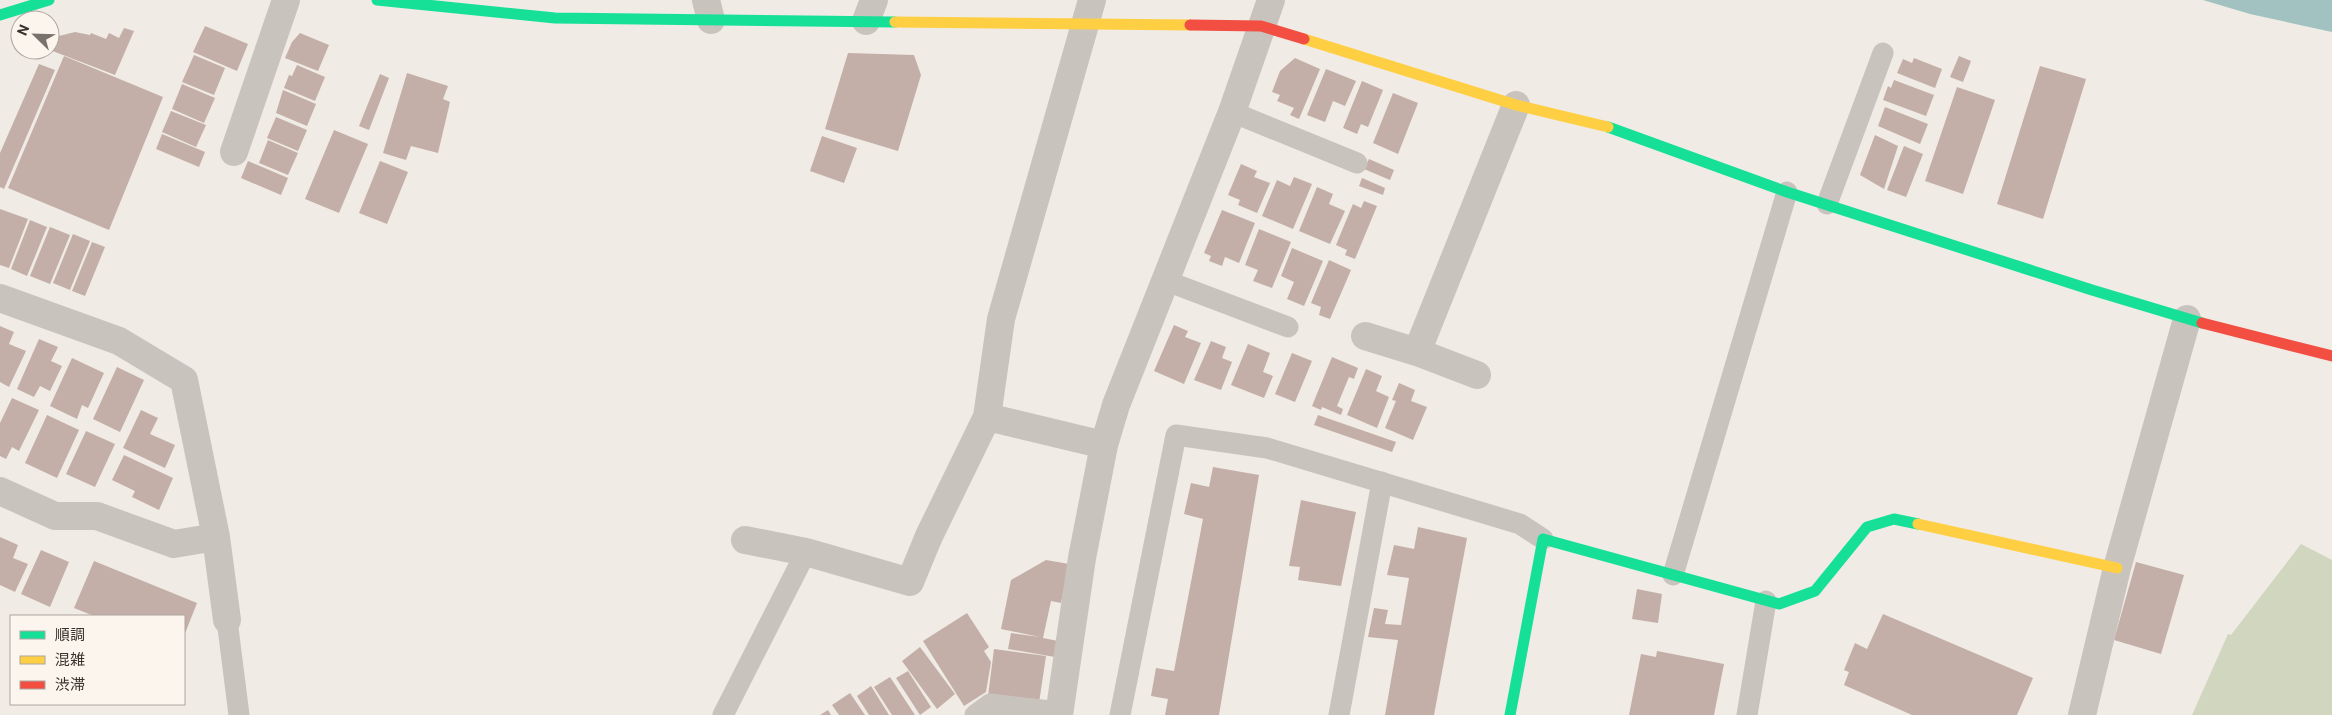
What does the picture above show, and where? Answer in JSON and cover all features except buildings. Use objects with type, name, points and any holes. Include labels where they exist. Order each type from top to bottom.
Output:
[{"type":"street","points":[[0,15],[50,0]]},
{"type":"street","points":[[234,152],[286,0]]},
{"type":"street","points":[[1059,714],[1082,558],[1104,445],[1116,406],[1164,280],[1232,112],[1271,0]]},
{"type":"street","points":[[395,1],[555,18],[708,10],[1088,12],[1261,26],[1516,105],[1616,129],[1787,192],[2187,319],[2332,356]]},
{"type":"street","points":[[745,540],[806,552],[910,582],[929,536],[987,417],[1001,319],[1088,12]]},
{"type":"street","points":[[1417,352],[1516,105]]},
{"type":"street","points":[[0,298],[119,341],[184,380],[216,537],[227,620]]},
{"type":"street","points":[[2082,715],[2117,568],[2187,319]]},
{"type":"street","points":[[1365,336],[1417,352],[1478,375]]},
{"type":"street","points":[[987,417],[1104,445]]},
{"type":"street","points":[[0,491],[55,516],[97,516],[174,544],[216,537]]},
{"type":"street","points":[[1510,715],[1543,539],[1779,604],[1815,591],[1867,527],[1894,519],[2117,568]]},
{"type":"lane","points":[[1827,204],[1883,53]]},
{"type":"lane","points":[[1232,112],[1357,162]]},
{"type":"lane","points":[[1673,575],[1787,192]]},
{"type":"lane","points":[[1164,280],[1288,327]]},
{"type":"lane","points":[[1120,715],[1176,435],[1267,448],[1520,524],[1543,539]]},
{"type":"lane","points":[[1339,715],[1382,482]]},
{"type":"lane","points":[[723,715],[806,552]]},
{"type":"lane","points":[[1747,715],[1766,601]]},
{"type":"lane","points":[[227,620],[239,715]]},
{"type":"lane","points":[[975,715],[990,704],[1059,714]]},
{"type":"green space","points":[[2301,544],[2332,560],[2332,715],[2192,715],[2228,634],[2231,635]]},
{"type":"water","points":[[2203,0],[2332,0],[2332,32],[2250,14]]},
{"type":"traffic: fast","points":[[0,15],[49,0]]},
{"type":"traffic: fast","points":[[377,0],[555,18],[895,22]]},
{"type":"traffic: fast","points":[[1608,127],[1787,192],[2092,290],[2202,323]]},
{"type":"traffic: fast","points":[[1510,715],[1543,539],[1779,604],[1815,591],[1867,527],[1894,519],[1918,524]]},
{"type":"traffic: slow","points":[[895,22],[1190,25]]},
{"type":"traffic: slow","points":[[1304,39],[1516,105],[1608,127]]},
{"type":"traffic: slow","points":[[1918,524],[2117,568]]},
{"type":"traffic: jam","points":[[1190,25],[1261,26],[1304,39]]},
{"type":"traffic: jam","points":[[2202,323],[2332,356]]}]
